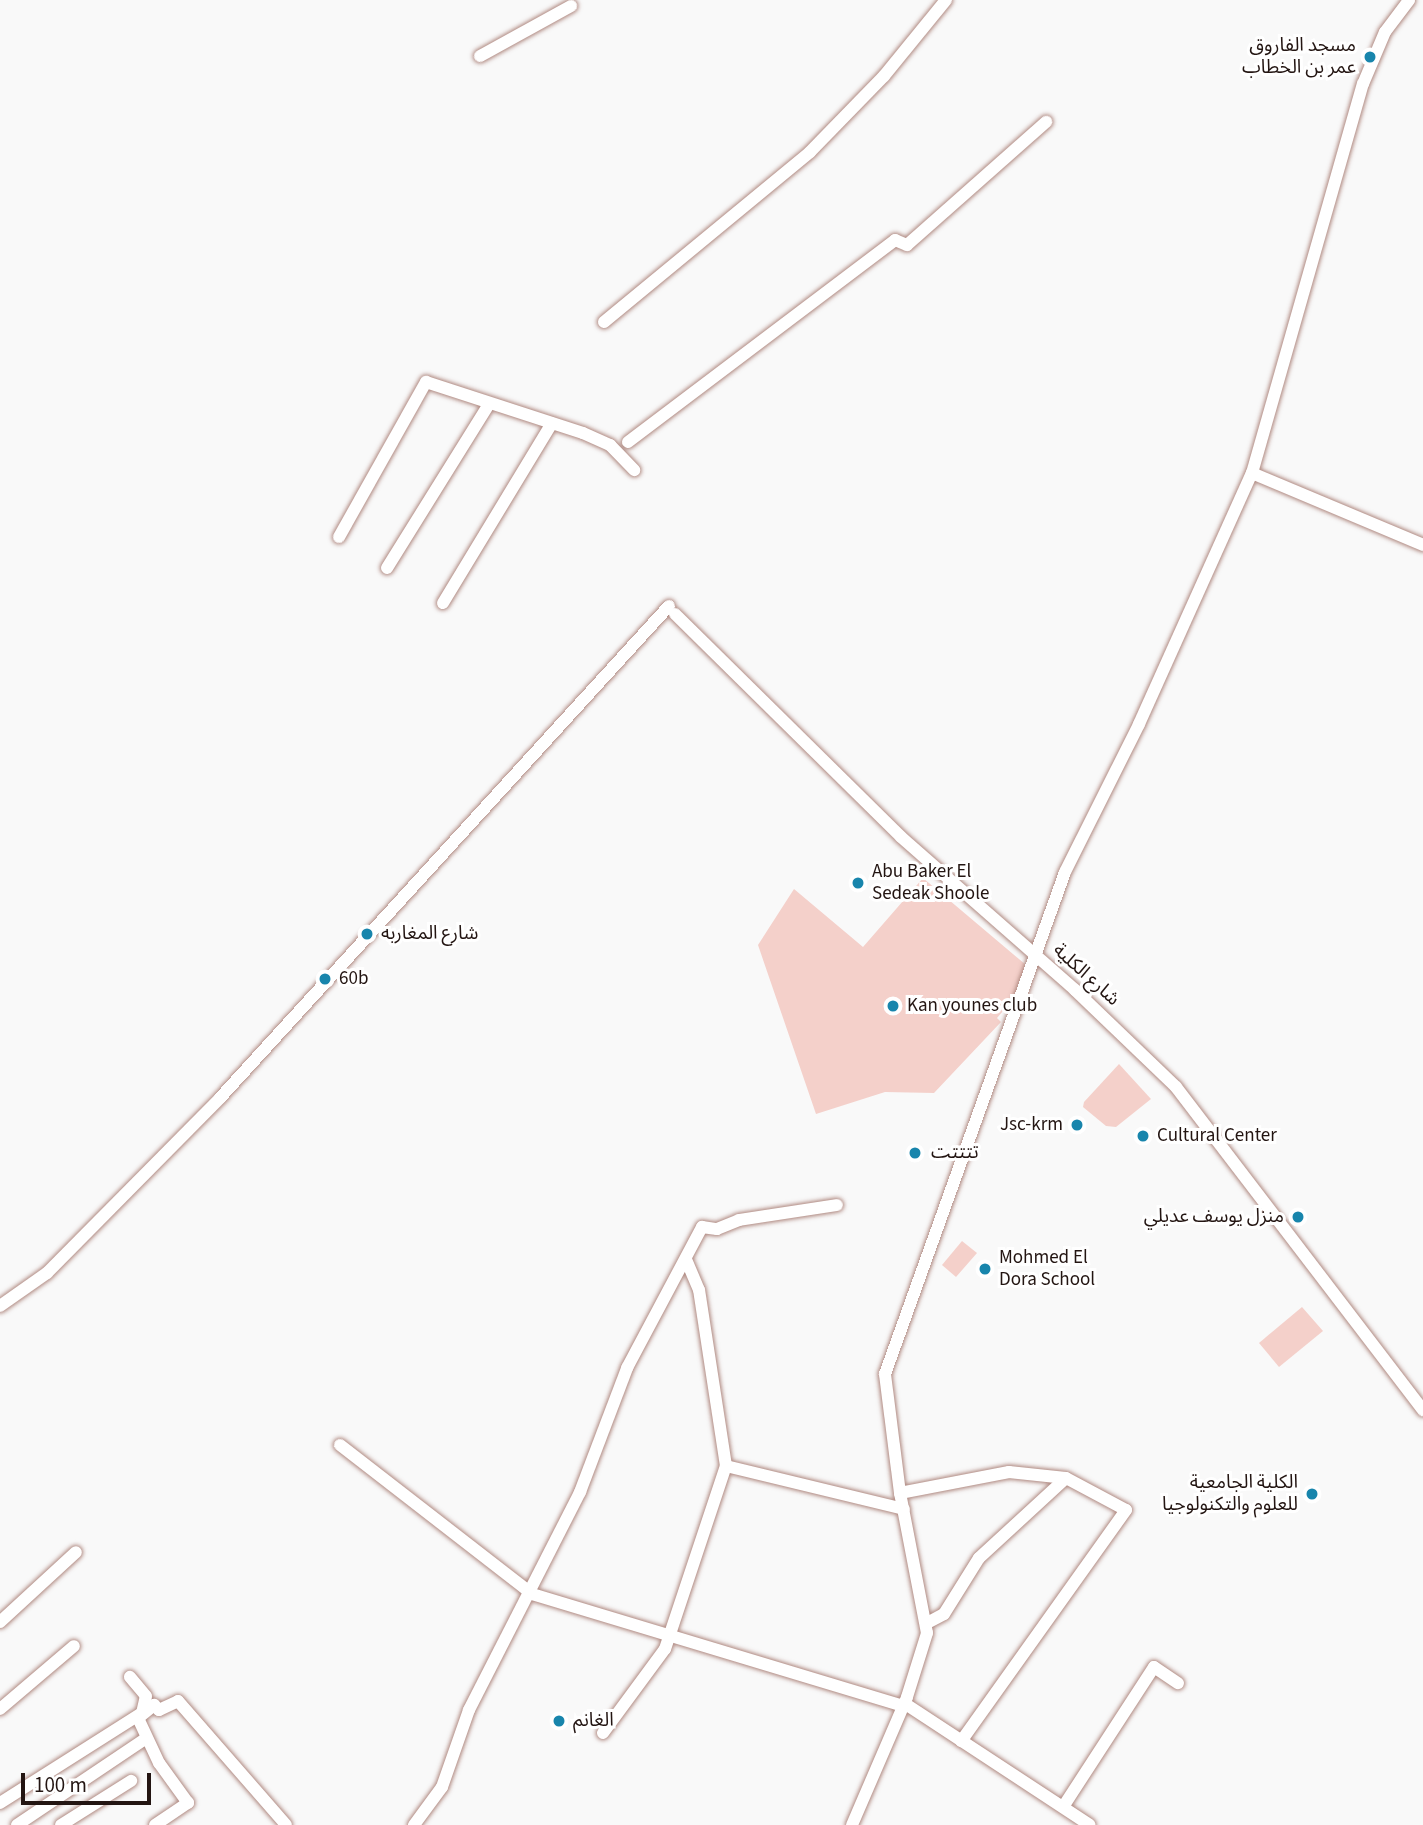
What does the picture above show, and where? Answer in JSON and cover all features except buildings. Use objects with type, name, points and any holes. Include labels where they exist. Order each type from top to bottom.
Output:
[{"type":"street","points":[[604,322],[810,152],[884,76],[946,0]]},
{"type":"street","points":[[852,1825],[926,1644],[927,1623],[900,1493],[885,1374],[1084,827],[1139,724],[1252,473],[1363,84],[1385,32],[1409,0]]},
{"type":"street","points":[[480,56],[571,6]]},
{"type":"street","points":[[628,442],[895,240],[907,245],[1046,122]]},
{"type":"street","points":[[339,537],[426,382],[552,423],[610,446],[634,470]]},
{"type":"street","points":[[387,568],[489,404]]},
{"type":"street","points":[[443,603],[552,423]]},
{"type":"street","points":[[1252,473],[1422,542]]},
{"type":"street","name":"شارع الكلية","points":[[0,1306],[47,1273],[220,1098],[672,610],[901,837],[1036,956],[1176,1087],[1423,1410]]},
{"type":"street","points":[[414,1825],[442,1787],[469,1710],[500,1645],[532,1594],[580,1492],[626,1368],[702,1227],[717,1229],[739,1220],[837,1205]]},
{"type":"street","points":[[603,1733],[654,1668],[671,1635],[726,1466],[699,1290],[686,1260]]},
{"type":"street","points":[[341,1445],[532,1594],[903,1705],[1090,1825]]},
{"type":"street","points":[[726,1466],[904,1509]]},
{"type":"street","points":[[900,1493],[996,1473],[1066,1478],[1126,1510],[961,1741]]},
{"type":"street","points":[[927,1623],[944,1614],[979,1558],[1066,1478]]},
{"type":"street","points":[[0,1622],[76,1552]]},
{"type":"street","points":[[0,1709],[75,1646]]},
{"type":"street","points":[[1063,1807],[1154,1667],[1178,1683]]},
{"type":"street","points":[[0,1803],[142,1713],[146,1696],[130,1677]]},
{"type":"street","points":[[155,1825],[188,1803],[145,1740],[138,1718],[154,1706],[159,1710],[178,1701],[286,1825]]},
{"type":"street","points":[[18,1825],[145,1740]]},
{"type":"street","points":[[61,1825],[131,1781]]},
{"type":"shaded area","name":"Kan younes club","points":[[923,878],[1026,965],[1026,984],[997,1018],[1001,1022],[934,1093],[885,1092],[816,1114],[758,945],[794,889],[863,947]]},
{"type":"shaded area","points":[[1119,1064],[1151,1099],[1116,1127],[1106,1126],[1083,1107],[1084,1102]]},
{"type":"shaded area","points":[[962,1241],[977,1253],[956,1277],[942,1265]]},
{"type":"shaded area","points":[[1302,1307],[1323,1331],[1279,1367],[1259,1343]]},
{"type":"place","name":"مسجد الفاروق عمر بن الخطاب","points":[[1370,57]]},
{"type":"place","name":"Abu Baker El Sedeak Shoole","points":[[858,883]]},
{"type":"place","name":"شارع المغاربه","points":[[367,934]]},
{"type":"place","name":"60b","points":[[325,979]]},
{"type":"place","name":"Kan younes club","points":[[893,1006]]},
{"type":"place","name":"Jsc-krm","points":[[1077,1125]]},
{"type":"place","name":"Cultural Center","points":[[1143,1136]]},
{"type":"place","name":"تتتتت","points":[[915,1153]]},
{"type":"place","name":"منزل يوسف عديلي","points":[[1298,1217]]},
{"type":"place","name":"Mohmed El Dora School","points":[[985,1269]]},
{"type":"place","name":"الكلية الجامعية للعلوم والتكنولوجيا","points":[[1312,1494]]},
{"type":"place","name":"الغانم","points":[[559,1721]]}]
